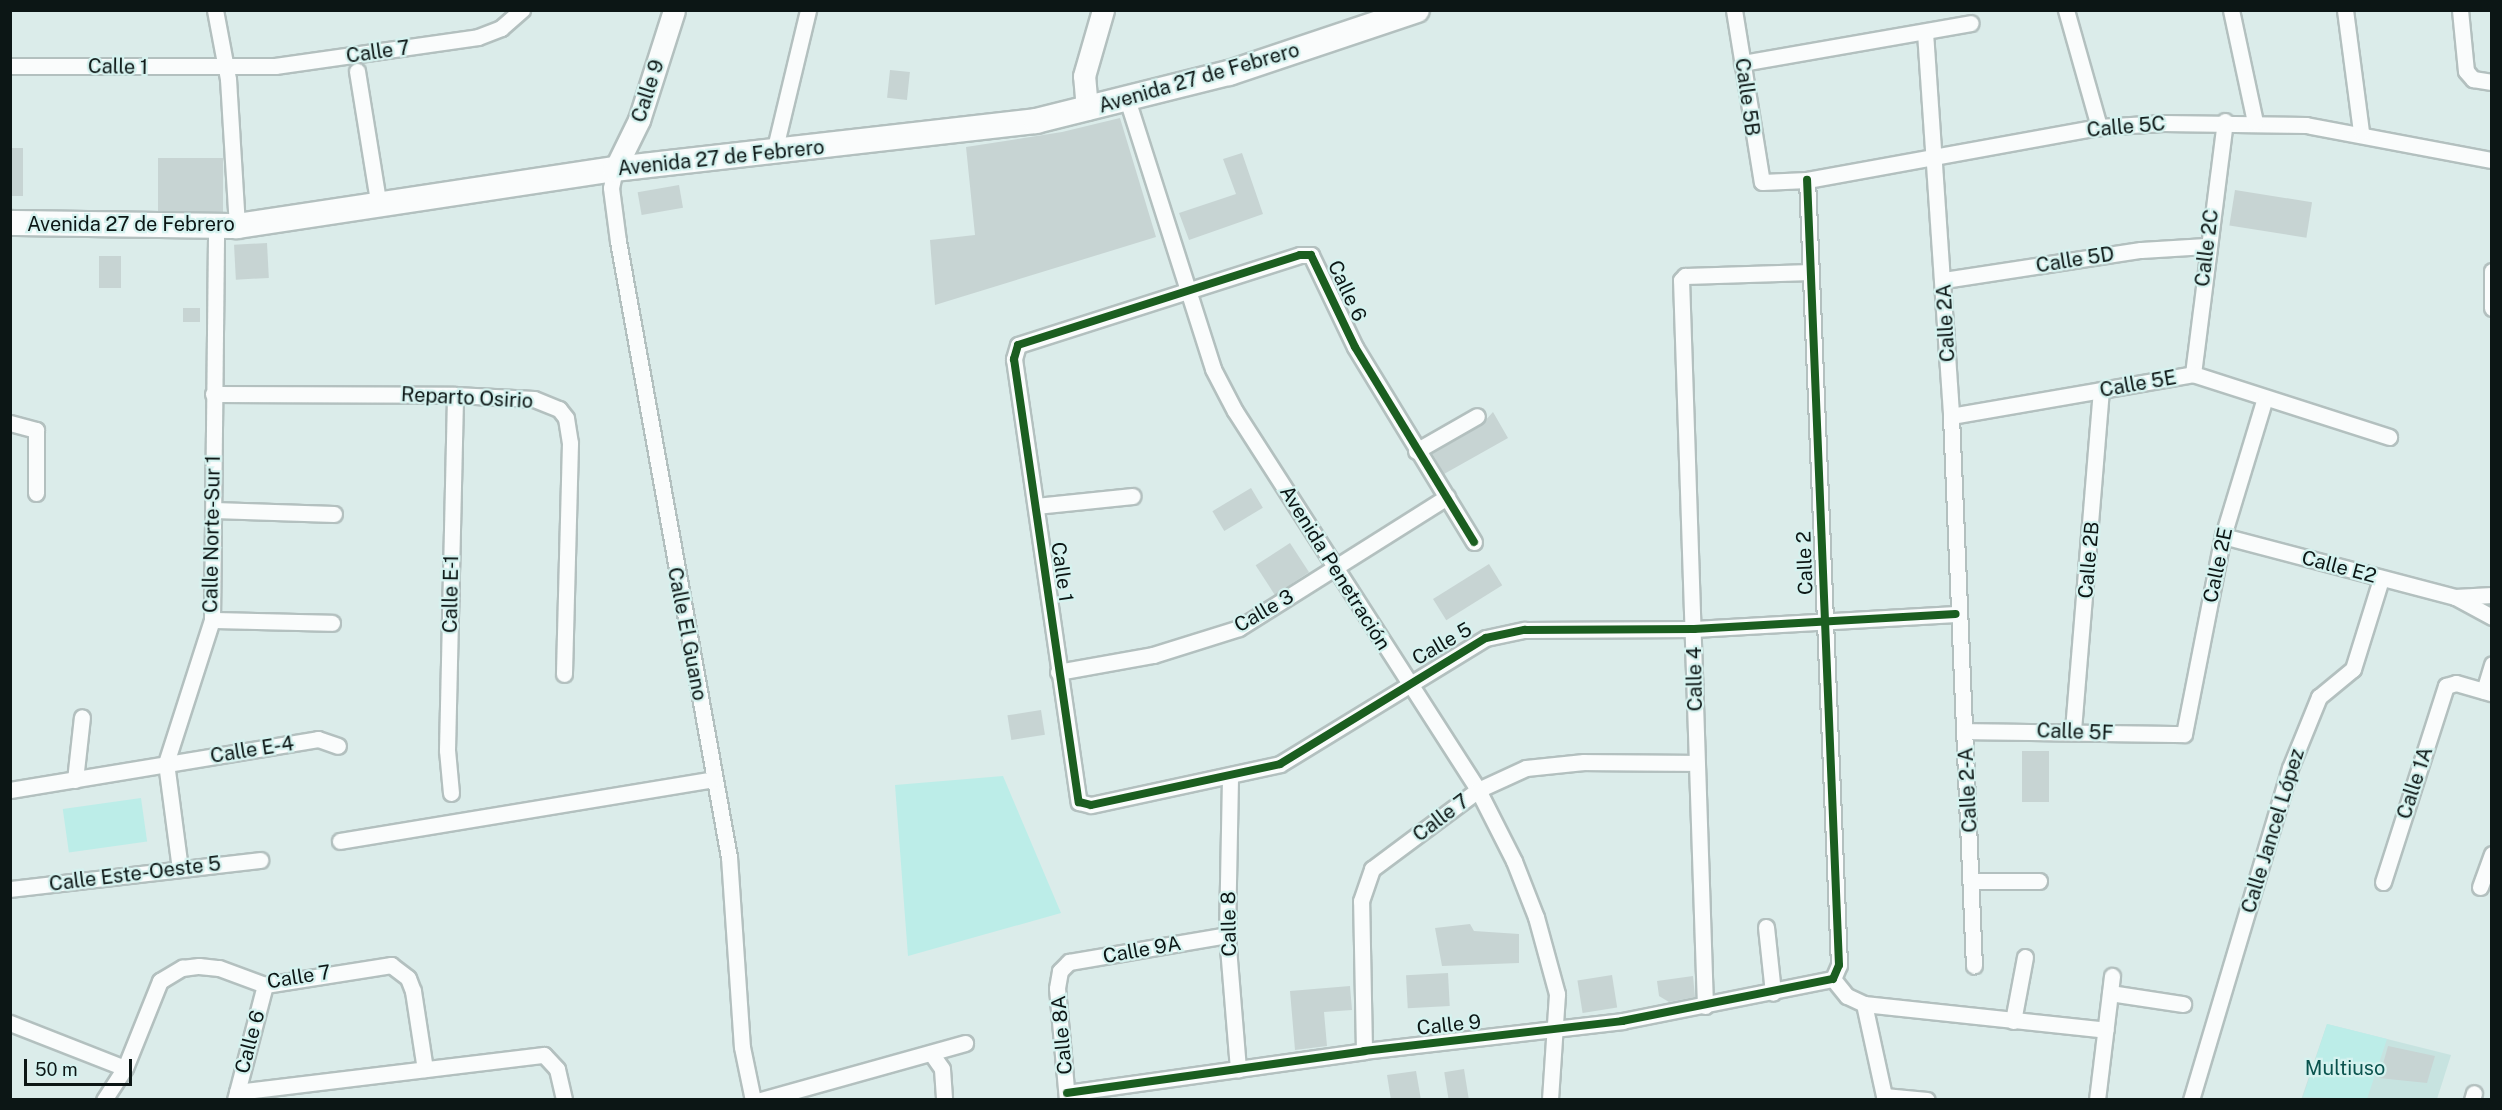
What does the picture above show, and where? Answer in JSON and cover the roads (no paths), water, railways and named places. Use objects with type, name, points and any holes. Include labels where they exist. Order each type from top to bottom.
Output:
[{"type":"main road","name":"Avenida 27 de Febrero","points":[[10,223],[226,226],[379,207],[615,169],[976,130],[1087,109],[1229,73],[1417,10]]},
{"type":"street","name":"Calle Norte-Sur 1","points":[[180,869],[166,763],[212,620],[213,394],[226,226],[226,68],[215,10]]},
{"type":"street","name":"Calle 7","points":[[226,68],[275,66],[478,37],[501,28],[522,10]]},
{"type":"street","name":"Calle 9","points":[[615,169],[639,120],[674,10]]},
{"type":"street","points":[[774,152],[808,10]]},
{"type":"street","name":"Calle 5B","points":[[1734,10],[1761,182]]},
{"type":"street","points":[[2066,10],[2099,127]]},
{"type":"street","points":[[2231,10],[2255,122]]},
{"type":"street","points":[[2345,10],[2361,132]]},
{"type":"street","points":[[2460,10],[2469,75],[2492,82]]},
{"type":"street","points":[[1087,109],[1084,76],[1098,12]]},
{"type":"street","points":[[1742,63],[1971,23]]},
{"type":"street","name":"Calle 2A","points":[[1925,32],[1936,157],[1952,416],[1956,614]]},
{"type":"street","name":"Calle 1","points":[[10,66],[226,68]]},
{"type":"street","points":[[357,71],[379,207]]},
{"type":"street","name":"Avenida Penetración","points":[[1127,99],[1186,293],[1214,369],[1235,411],[1337,568],[1407,683],[1478,790],[1514,861],[1539,928],[1557,994],[1557,1030],[1550,1100]]},
{"type":"street","name":"Calle 5C","points":[[1761,182],[1807,180],[2099,127],[2225,122],[2255,122],[2361,132],[2492,160]]},
{"type":"street","name":"Calle 2C","points":[[2193,375],[2206,246],[2225,122]]},
{"type":"street","name":"Calle El Guano","points":[[615,169],[611,188],[618,241],[729,857],[742,1047],[753,1100]]},
{"type":"street","name":"Calle 2","points":[[1807,180],[1823,622],[1839,965],[1833,979]]},
{"type":"street","name":"Calle 5D","points":[[1944,280],[2141,250],[2206,246]]},
{"type":"street","name":"Calle 6","points":[[1018,345],[1300,255],[1311,255],[1355,347],[1416,451],[1474,542]]},
{"type":"street","points":[[2492,271],[2492,308]]},
{"type":"street","name":"Calle 4","points":[[1705,1006],[1696,763],[1694,629],[1684,472],[1681,280],[1685,276],[1811,272]]},
{"type":"street","name":"Calle 1","points":[[1018,345],[1014,359],[1058,672],[1079,802]]},
{"type":"street","name":"Calle 5E","points":[[1952,416],[2193,375],[2389,437]]},
{"type":"street","name":"Calle 2B","points":[[2073,730],[2101,390]]},
{"type":"street","name":"Reparto Osirio","points":[[213,394],[455,394],[534,399],[559,409],[566,418],[570,443],[564,674]]},
{"type":"street","name":"Calle E-1","points":[[452,793],[447,750],[455,394]]},
{"type":"street","name":"Calle 2E","points":[[2184,734],[2223,536],[2265,398]]},
{"type":"street","points":[[1416,451],[1477,416]]},
{"type":"street","points":[[10,423],[36,430],[36,493]]},
{"type":"street","points":[[1036,506],[1131,496]]},
{"type":"street","name":"Calle 3","points":[[1058,672],[1202,643],[1239,628],[1447,497]]},
{"type":"street","points":[[214,510],[334,514]]},
{"type":"street","name":"Calle E2","points":[[2223,536],[2455,597],[2492,616]]},
{"type":"street","name":"Calle Jancel López","points":[[2191,1100],[2290,768],[2319,697],[2354,669],[2381,579]]},
{"type":"street","name":"Calle E2","points":[[2455,597],[2492,595]]},
{"type":"street","name":"Calle 5","points":[[1079,802],[1091,805],[1230,778],[1280,764],[1407,683],[1486,638],[1525,630],[1694,629],[1956,614]]},
{"type":"street","name":"Calle 2-A","points":[[1956,614],[1965,731],[1974,966]]},
{"type":"street","points":[[212,620],[332,623]]},
{"type":"street","points":[[2488,692],[2492,664]]},
{"type":"street","name":"Calle 1A","points":[[2383,882],[2449,684],[2488,692]]},
{"type":"street","points":[[75,780],[82,717]]},
{"type":"street","name":"Calle 5F","points":[[1965,731],[2073,730],[2153,740],[2184,734]]},
{"type":"street","name":"Calle E-4","points":[[10,790],[318,739],[338,746]]},
{"type":"street","name":"Calle 7","points":[[1364,1051],[1365,879],[1372,869],[1478,790],[1526,768],[1584,762],[1696,763]]},
{"type":"street","name":"Calle 8","points":[[1230,778],[1227,935],[1238,1070]]},
{"type":"street","points":[[340,841],[714,779]]},
{"type":"street","points":[[2480,887],[2492,854]]},
{"type":"street","name":"Calle Este-Oeste 5","points":[[10,889],[260,860]]},
{"type":"street","points":[[1972,881],[2039,881]]},
{"type":"street","points":[[1767,927],[1773,993]]},
{"type":"street","name":"Calle 9A","points":[[1060,971],[1070,962],[1227,935]]},
{"type":"street","points":[[2013,1021],[2025,957]]},
{"type":"street","name":"Calle 7","points":[[104,1100],[125,1068],[152,992],[170,973],[190,967],[219,968],[265,985],[377,964],[400,970],[413,991],[425,1069]]},
{"type":"street","name":"Calle 8A","points":[[1060,971],[1057,988],[1067,1096]]},
{"type":"street","points":[[2097,1100],[2112,976]]},
{"type":"street","name":"Calle 9","points":[[1067,1096],[1364,1051],[1557,1030],[1705,1006],[1833,979]]},
{"type":"street","points":[[1833,979],[1847,996],[1864,1004],[2106,1030]]},
{"type":"street","name":"Calle 6","points":[[236,1096],[265,985]]},
{"type":"street","points":[[2110,993],[2184,1004]]},
{"type":"street","points":[[1864,1004],[1885,1098],[1927,1100]]},
{"type":"street","points":[[10,1023],[125,1068]]},
{"type":"street","points":[[761,1100],[965,1043]]},
{"type":"street","points":[[931,1053],[942,1069],[944,1100]]},
{"type":"street","points":[[236,1096],[425,1069],[544,1055],[553,1060],[564,1100]]},
{"type":"park label","name":"Multiuso","points":[[2345,1068]]}]
